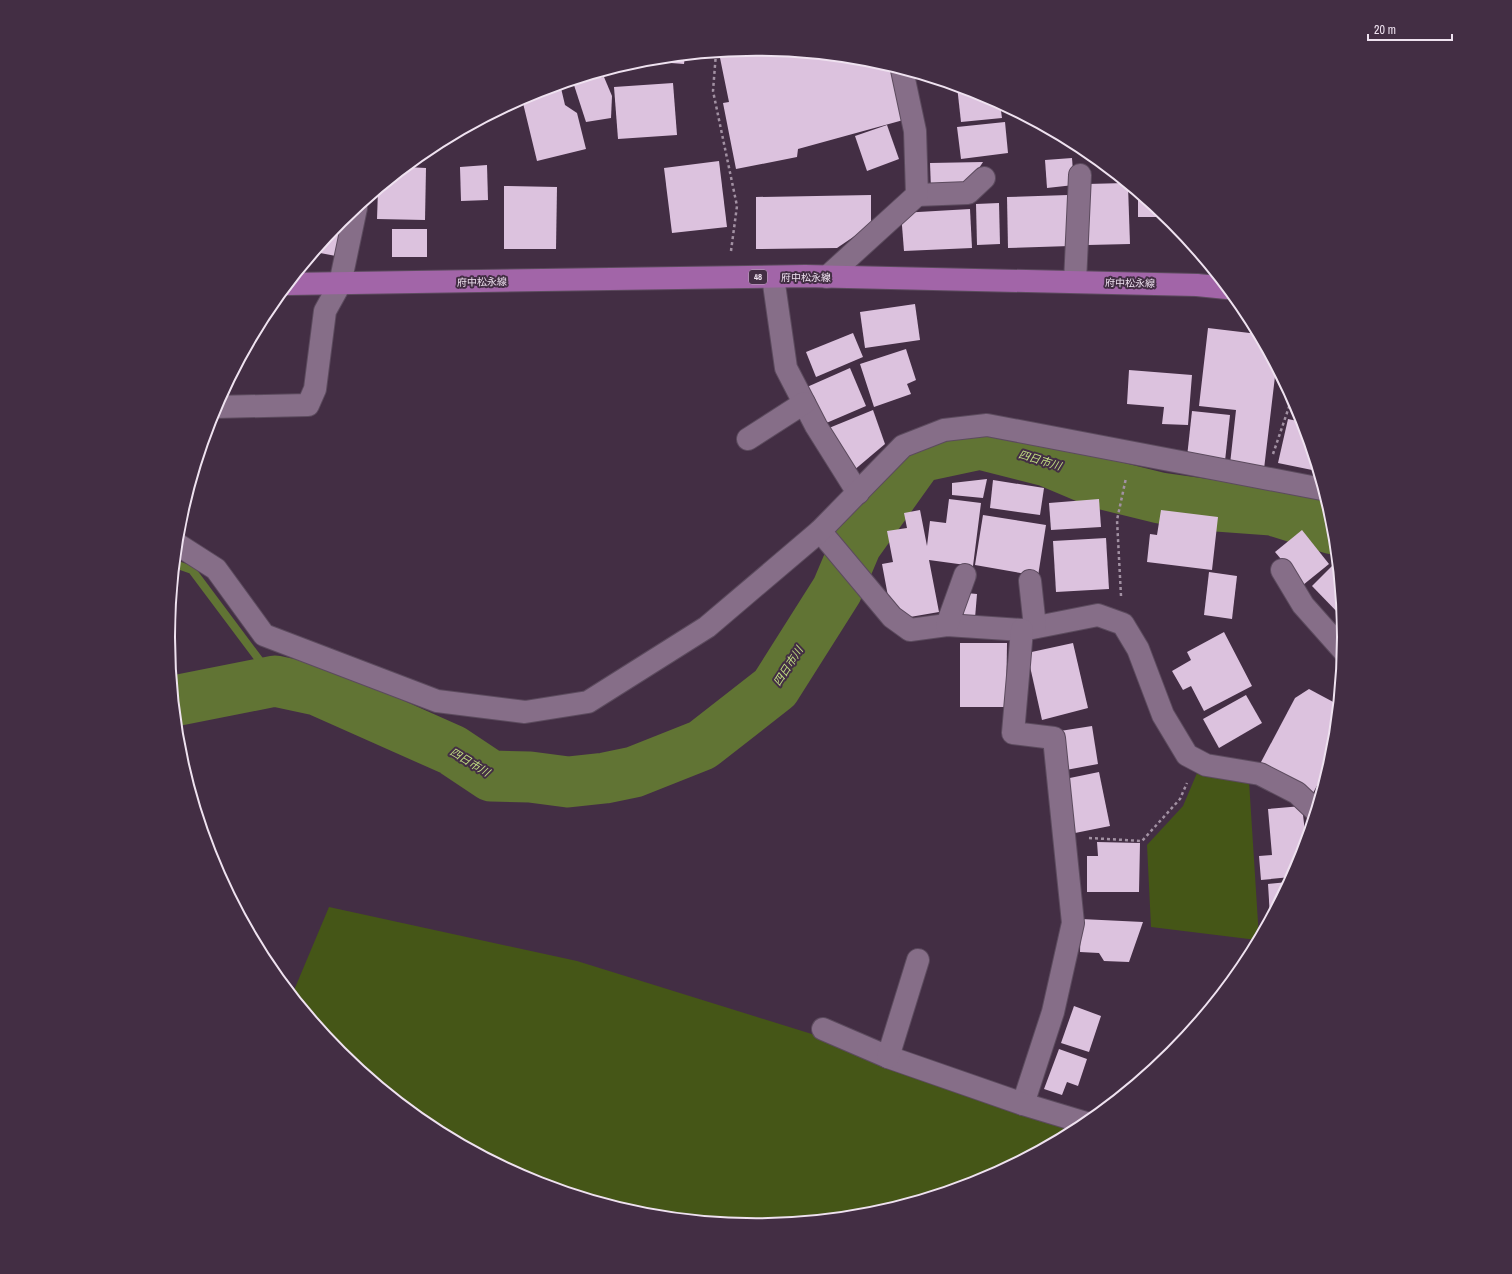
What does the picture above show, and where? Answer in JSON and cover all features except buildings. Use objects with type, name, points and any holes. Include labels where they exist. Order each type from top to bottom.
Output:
[{"type":"main road","name":"府中松永線","points":[[294,284],[727,277],[827,277],[1197,285],[1220,287]]},
{"type":"street","points":[[903,75],[915,131],[917,195]]},
{"type":"street","points":[[1075,282],[1080,176]]},
{"type":"street","points":[[827,277],[917,195],[968,193],[984,178]]},
{"type":"street","points":[[223,407],[308,405],[315,390],[325,311],[340,284],[354,218]]},
{"type":"street","points":[[773,277],[786,368],[816,426],[858,492]]},
{"type":"street","points":[[748,439],[804,403]]},
{"type":"street","points":[[182,547],[216,569],[264,635],[437,701],[525,712],[588,702],[707,627],[820,531],[903,446],[944,430],[987,425],[1317,488]]},
{"type":"street","points":[[820,531],[892,617],[910,630],[947,625],[1028,629],[1098,616],[1123,624],[1138,648],[1163,715],[1187,755],[1206,765],[1260,774],[1297,793],[1311,806]]},
{"type":"street","points":[[1282,570],[1303,605],[1337,643]]},
{"type":"street","points":[[947,625],[965,575]]},
{"type":"street","points":[[1023,1104],[1053,1012],[1073,924],[1054,738],[1013,733],[1028,629],[1030,581]]},
{"type":"street","points":[[888,1057],[918,960]]},
{"type":"street","points":[[824,1029],[888,1057],[1023,1104],[1078,1121]]},
{"type":"path","points":[[716,57],[712,91],[737,206],[727,277]]},
{"type":"path","points":[[1266,478],[1289,407]]},
{"type":"path","points":[[1123,624],[1117,520],[1126,476]]},
{"type":"path","points":[[1064,836],[1142,841],[1180,798],[1197,760]]},
{"type":"green space","points":[[1326,525],[1330,546],[1323,542]]},
{"type":"green space","points":[[1197,773],[1249,781],[1258,929],[1252,939],[1151,927],[1147,845],[1183,806]]},
{"type":"green space","points":[[329,907],[577,961],[1024,1100],[1075,1122],[1013,1158],[978,1174],[943,1187],[869,1207],[794,1217],[756,1218],[718,1217],[643,1207],[569,1187],[534,1174],[465,1140],[402,1098],[373,1074],[345,1048],[294,990]]},
{"type":"waterway","name":"四日市川","points":[[179,700],[275,681],[317,690],[452,750],[491,776],[530,777],[568,782],[605,778],[634,772],[702,745],[775,688],[837,590],[856,545],[919,457],[980,444],[1047,461],[1099,483],[1160,498],[1217,506],[1272,510],[1326,527]]},
{"type":"waterway","points":[[180,566],[192,570],[275,681]]}]
